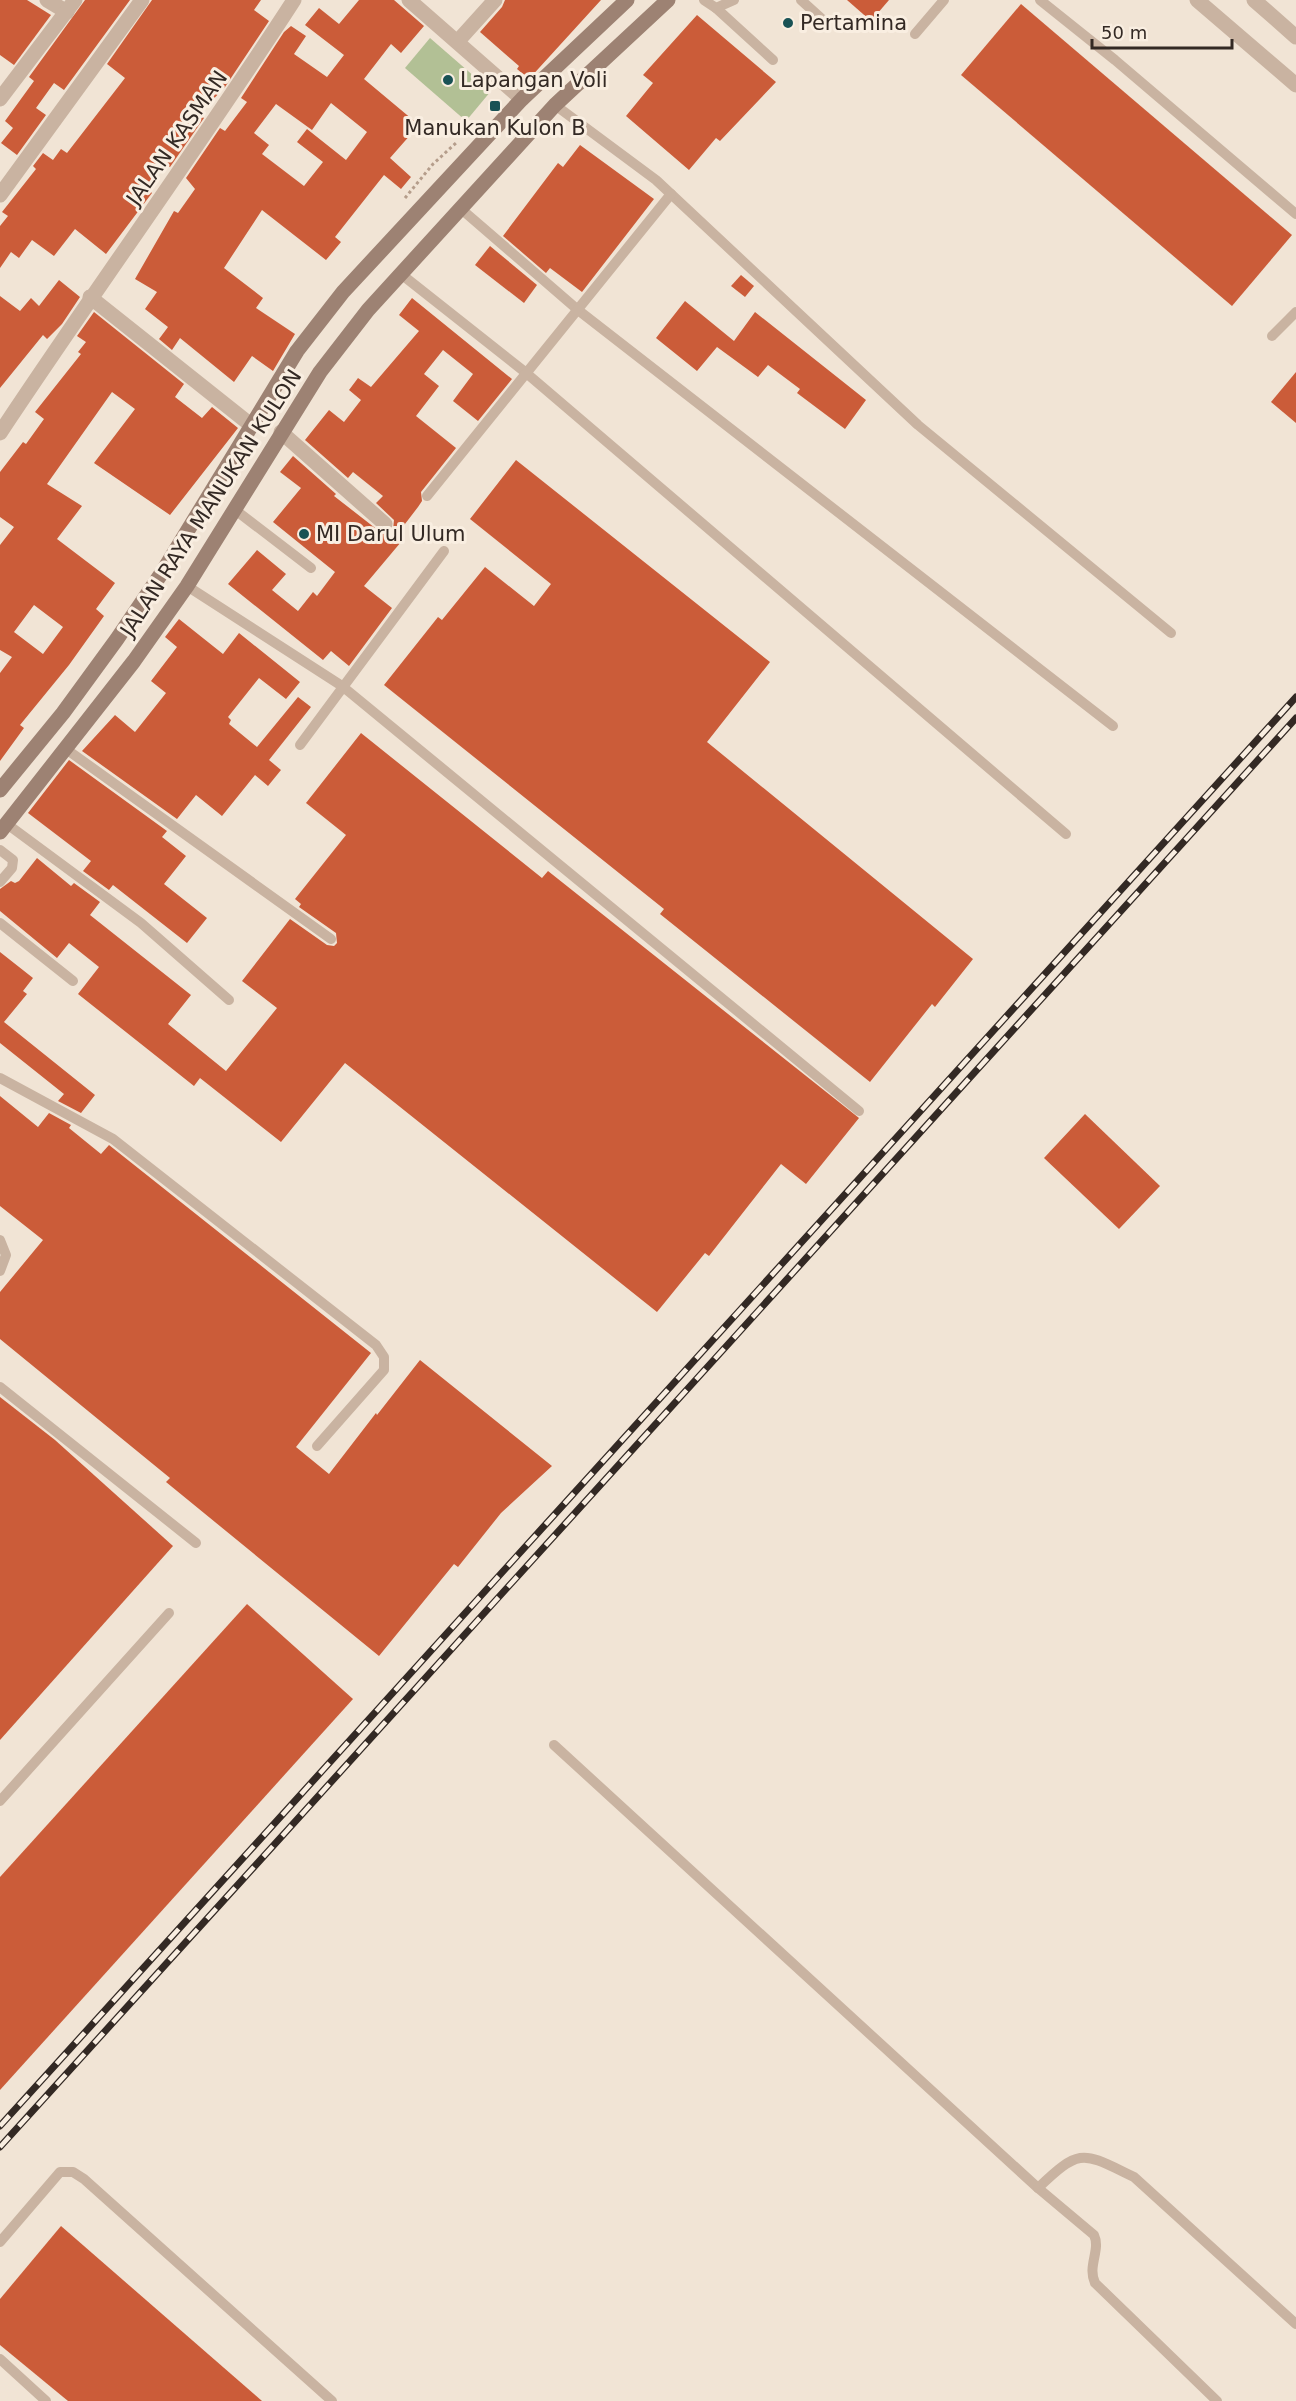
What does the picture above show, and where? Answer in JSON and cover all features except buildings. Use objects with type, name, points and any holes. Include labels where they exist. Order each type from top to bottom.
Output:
[{"type":"main road","name":"JALAN RAYA MANUKAN KULON","points":[[3,781],[63,713],[117,639],[163,571],[297,351],[343,292],[522,99],[627,0]]},
{"type":"main road","name":"JALAN RAYA MANUKAN KULON","points":[[4,828],[187,586],[320,372],[368,310],[555,105],[668,0]]},
{"type":"main road","points":[[211,493],[234,508]]},
{"type":"street","points":[[3,91],[71,6],[47,0]]},
{"type":"street","points":[[0,195],[142,0]]},
{"type":"street","name":"JALAN KASMAN","points":[[0,434],[90,297],[210,129],[294,0]]},
{"type":"street","points":[[409,0],[522,99]]},
{"type":"street","points":[[458,41],[495,0]]},
{"type":"street","points":[[1197,0],[1296,85]]},
{"type":"street","points":[[1254,0],[1296,37]]},
{"type":"street","points":[[90,297],[252,426]]},
{"type":"street","points":[[281,432],[385,524]]},
{"type":"lane","points":[[704,0],[716,8],[773,60]]},
{"type":"lane","points":[[716,8],[734,0]]},
{"type":"lane","points":[[801,0],[822,20]]},
{"type":"lane","points":[[915,34],[944,0]]},
{"type":"lane","points":[[1040,0],[1115,60],[1296,213]]},
{"type":"lane","points":[[555,105],[671,194],[918,425],[1171,633]]},
{"type":"lane","points":[[427,496],[671,194]]},
{"type":"lane","points":[[460,208],[578,310],[1113,726]]},
{"type":"lane","points":[[401,274],[525,372],[1066,834]]},
{"type":"lane","points":[[1272,336],[1296,312]]},
{"type":"lane","points":[[234,508],[311,568]]},
{"type":"lane","points":[[300,745],[444,550]]},
{"type":"lane","points":[[187,586],[342,686],[859,1111]]},
{"type":"lane","points":[[66,748],[331,939]]},
{"type":"lane","points":[[4,828],[141,923],[228,1000]]},
{"type":"lane","points":[[0,850],[13,861],[12,868],[0,882]]},
{"type":"lane","points":[[0,923],[73,981]]},
{"type":"lane","points":[[0,1078],[113,1139],[376,1345],[384,1357],[384,1370],[317,1446]]},
{"type":"lane","points":[[0,1240],[6,1255],[0,1271]]},
{"type":"lane","points":[[0,1388],[196,1543]]},
{"type":"lane","points":[[0,1801],[169,1613]]},
{"type":"lane","points":[[554,1745],[1038,2188],[1094,2235],[1096,2240],[1091,2274],[1095,2283],[1217,2401]]},
{"type":"lane","points":[[1038,2188],[1064,2163],[1076,2157],[1103,2162],[1134,2177],[1296,2324]]},
{"type":"lane","points":[[0,2242],[60,2172],[73,2172],[84,2179],[332,2401]]},
{"type":"lane","points":[[0,2359],[46,2401]]},
{"type":"green space","name":"Lapangan Voli","points":[[430,38],[491,91],[466,121],[405,68]]},
{"type":"railway","points":[[0,2126],[1296,697]]},
{"type":"railway","points":[[0,2147],[1296,718]]},
{"type":"place","name":"Pertamina","points":[[788,23]]},
{"type":"place","name":"Lapangan Voli","points":[[448,80]]},
{"type":"place","name":"Manukan Kulon B","points":[[495,106]]},
{"type":"place","name":"MI Darul Ulum","points":[[304,534]]}]
